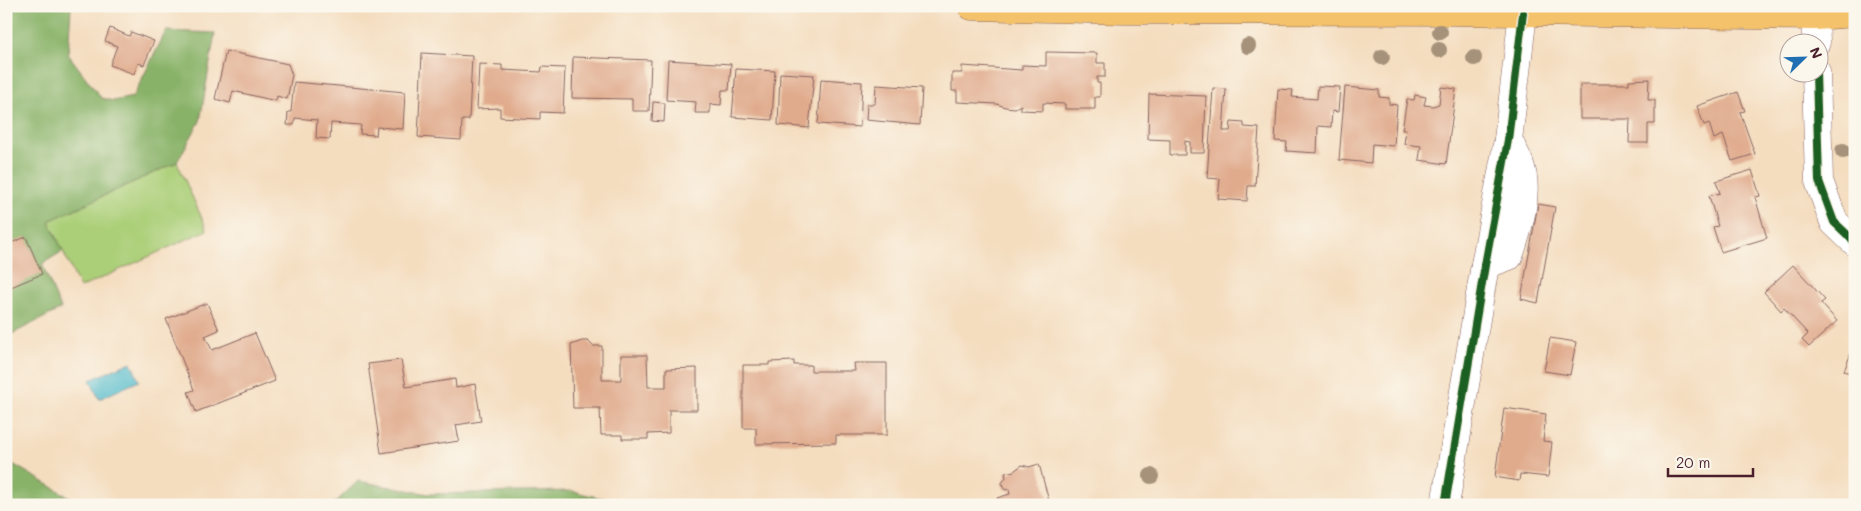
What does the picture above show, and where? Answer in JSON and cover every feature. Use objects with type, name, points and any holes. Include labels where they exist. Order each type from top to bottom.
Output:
[{"type":"main road","points":[[972,6],[1125,10],[1449,8],[1523,13],[1587,10],[1815,30],[1855,13]]},
{"type":"street","points":[[1445,505],[1508,140],[1523,13]]},
{"type":"street","points":[[1816,82],[1819,181],[1834,222],[1855,242]]},
{"type":"green space","points":[[6,6],[71,7],[68,54],[101,98],[113,101],[133,97],[166,31],[215,33],[200,121],[177,162],[49,221],[63,251],[42,264],[61,309],[6,337]]},
{"type":"green space","points":[[177,162],[207,230],[80,288],[49,221]]},
{"type":"green space","points":[[6,460],[83,505],[6,505]]},
{"type":"green space","points":[[358,481],[429,494],[570,491],[634,505],[333,505]]},
{"type":"water","points":[[131,362],[139,381],[99,399],[90,380]]},
{"type":"building","points":[[110,28],[129,36],[131,32],[154,41],[144,65],[138,63],[134,74],[110,65],[117,46],[105,41]]},
{"type":"building","points":[[226,51],[288,64],[292,75],[287,99],[277,96],[276,101],[233,91],[230,103],[215,99]]},
{"type":"building","points":[[1046,52],[1097,53],[1097,63],[1105,63],[1105,77],[1097,77],[1097,83],[1100,83],[1100,97],[1095,97],[1095,109],[1065,109],[1065,104],[1043,103],[1043,111],[1021,110],[1021,105],[1015,108],[997,104],[957,102],[957,91],[952,91],[952,73],[962,73],[962,66],[1022,70],[1022,65],[1046,66]]},
{"type":"building","points":[[422,53],[472,56],[469,120],[462,120],[461,140],[418,137]]},
{"type":"building","points":[[573,57],[651,60],[649,111],[632,111],[632,99],[572,98]]},
{"type":"building","points":[[668,60],[731,64],[729,90],[722,90],[721,105],[710,104],[710,113],[695,113],[696,102],[666,100]]},
{"type":"building","points":[[479,64],[502,65],[502,70],[541,72],[542,67],[565,68],[563,113],[540,112],[540,119],[500,117],[500,108],[477,109]]},
{"type":"building","points":[[736,69],[775,71],[772,120],[732,117]]},
{"type":"building","points":[[780,73],[814,75],[809,128],[778,125]]},
{"type":"building","points":[[821,79],[862,82],[860,127],[818,124]]},
{"type":"building","points":[[1649,79],[1648,100],[1655,100],[1655,124],[1648,124],[1648,143],[1629,143],[1630,119],[1580,119],[1580,84],[1629,84],[1629,80]]},
{"type":"building","points":[[294,82],[405,92],[403,129],[377,127],[376,135],[360,134],[361,125],[331,123],[330,139],[316,138],[317,120],[295,118],[294,125],[287,125],[288,112],[291,112]]},
{"type":"building","points":[[876,85],[922,88],[920,125],[866,120],[867,104],[875,104]]},
{"type":"building","points":[[1318,86],[1340,87],[1338,112],[1332,111],[1331,127],[1318,126],[1317,153],[1286,151],[1287,142],[1275,141],[1278,89],[1293,90],[1292,97],[1317,99]]},
{"type":"building","points":[[1345,87],[1379,90],[1379,97],[1389,98],[1389,104],[1397,105],[1394,146],[1372,144],[1371,163],[1339,160]]},
{"type":"building","points":[[1441,87],[1456,89],[1446,164],[1419,160],[1421,146],[1404,144],[1406,130],[1402,130],[1407,99],[1414,100],[1415,95],[1426,97],[1424,105],[1433,106],[1439,104]]},
{"type":"building","points":[[1213,88],[1226,89],[1223,131],[1230,131],[1231,122],[1244,123],[1244,127],[1259,128],[1255,186],[1248,186],[1247,201],[1218,199],[1220,179],[1207,178]]},
{"type":"building","points":[[1738,92],[1745,111],[1740,112],[1755,154],[1732,161],[1723,135],[1714,139],[1709,123],[1704,125],[1697,106]]},
{"type":"building","points":[[1149,94],[1206,96],[1204,153],[1190,153],[1190,142],[1185,141],[1185,155],[1170,155],[1170,140],[1148,139]]},
{"type":"building","points":[[653,102],[665,103],[664,122],[652,121]]},
{"type":"building","points":[[1752,170],[1760,196],[1755,197],[1767,238],[1721,252],[1713,227],[1718,226],[1709,196],[1720,193],[1716,181]]},
{"type":"building","points":[[1538,204],[1555,207],[1538,303],[1521,299]]},
{"type":"building","points":[[26,237],[42,274],[11,287],[6,276],[6,245]]},
{"type":"building","points":[[1793,265],[1825,300],[1821,303],[1837,321],[1809,347],[1802,340],[1808,334],[1784,308],[1781,311],[1764,292]]},
{"type":"building","points":[[207,303],[219,330],[205,336],[212,350],[255,333],[275,381],[196,412],[188,392],[194,390],[166,319]]},
{"type":"building","points":[[1550,338],[1576,342],[1570,375],[1544,371]]},
{"type":"building","points":[[588,341],[593,346],[602,346],[602,380],[621,380],[621,355],[647,355],[648,387],[666,387],[666,369],[697,368],[697,410],[669,410],[669,433],[648,434],[648,439],[622,439],[622,435],[601,435],[600,408],[573,408],[571,345]]},
{"type":"building","points":[[1855,343],[1855,375],[1844,371]]},
{"type":"building","points":[[401,360],[406,387],[455,379],[456,388],[475,384],[481,421],[456,425],[459,441],[381,453],[368,364]]},
{"type":"building","points":[[794,361],[794,365],[811,365],[811,371],[855,371],[854,363],[887,363],[887,435],[836,435],[836,443],[756,444],[756,428],[743,428],[743,365],[769,365],[769,362]]},
{"type":"building","points":[[1504,408],[1546,414],[1543,441],[1552,442],[1548,477],[1520,474],[1519,481],[1495,477]]},
{"type":"building","points":[[1039,464],[1050,505],[999,505],[997,498],[1010,494],[1009,489],[1005,490],[1002,483],[1006,477],[1005,473],[1014,471],[1022,465],[1029,467]]},
{"type":"cycle path","points":[[1445,505],[1508,140],[1523,13]]},
{"type":"cycle path","points":[[1816,82],[1819,181],[1834,222],[1855,242]]}]
